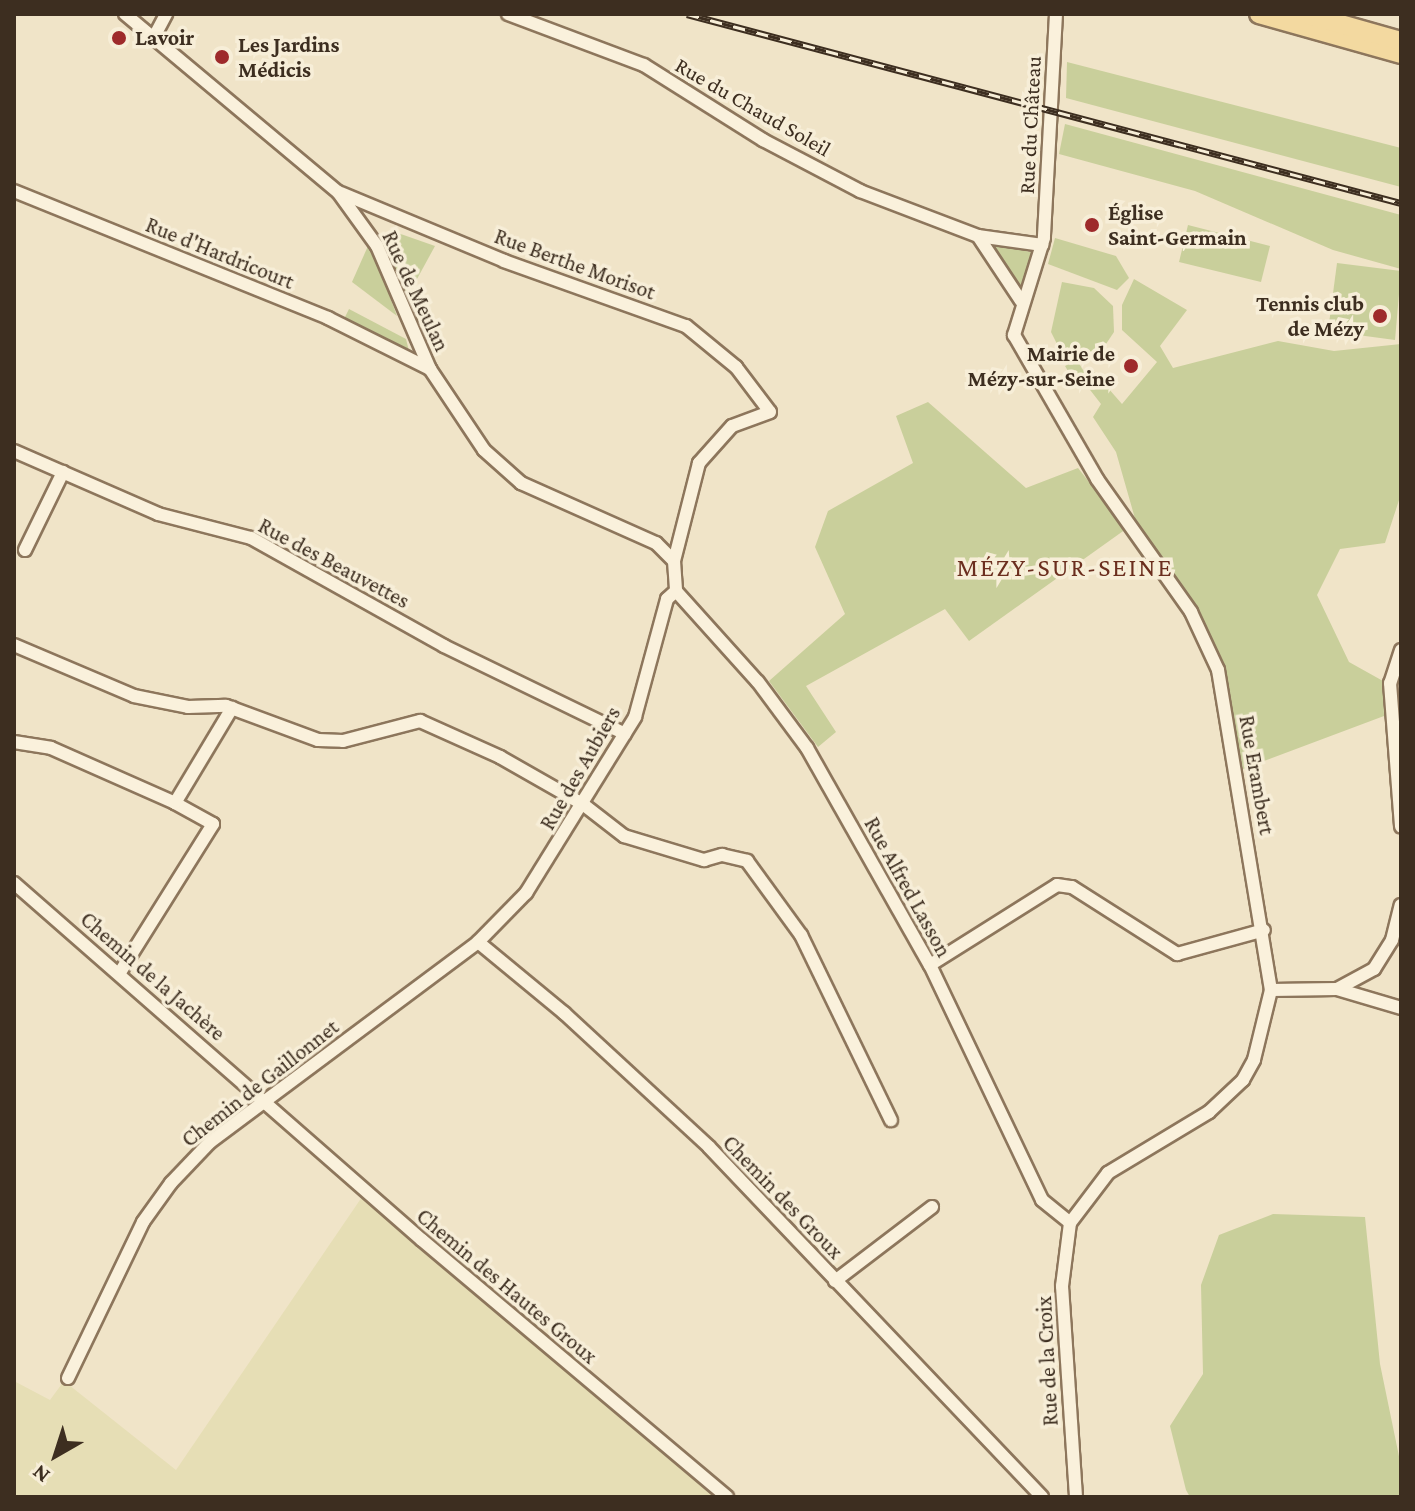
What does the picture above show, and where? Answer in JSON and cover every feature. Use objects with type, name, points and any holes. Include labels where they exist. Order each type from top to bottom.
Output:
[{"type":"main road","points":[[1259,14],[1401,54]]},
{"type":"main road","points":[[1305,14],[1401,41]]},
{"type":"street","points":[[154,37],[166,14]]},
{"type":"street","name":"Rue du Chaud Soleil","points":[[508,14],[644,65],[750,133],[860,191],[978,236],[1043,242]]},
{"type":"street","name":"Rue du Château","points":[[1021,301],[1043,242],[1056,14]]},
{"type":"street","name":"Rue de Meulan","points":[[123,15],[154,37],[338,192],[376,244],[427,364],[484,450],[511,476],[656,543],[674,561]]},
{"type":"street","name":"Rue d'Hardricourt","points":[[14,191],[328,318],[407,361],[427,364]]},
{"type":"street","name":"Rue Berthe Morisot","points":[[338,192],[504,261],[686,326],[736,367],[770,412],[732,426],[699,463],[674,561]]},
{"type":"street","points":[[978,236],[1021,301]]},
{"type":"street","name":"Rue Erambert","points":[[1021,301],[1014,335],[1097,479],[1191,612],[1218,670],[1264,930],[1271,990],[1254,1060],[1243,1080],[1209,1112],[1108,1173],[1070,1223]]},
{"type":"street","name":"Rue des Beauvettes","points":[[14,451],[158,514],[251,538],[444,646],[625,734]]},
{"type":"street","points":[[25,550],[63,472]]},
{"type":"street","points":[[674,561],[676,591]]},
{"type":"street","name":"Rue des Aubiers","points":[[478,942],[526,893],[584,805],[635,717],[667,599],[676,591]]},
{"type":"street","name":"Rue Alfred Lasson","points":[[676,591],[758,682],[807,748],[930,965],[1039,1194],[1055,1215],[1070,1223]]},
{"type":"street","points":[[14,645],[134,696],[232,708],[318,740],[343,741],[420,721],[500,757],[584,805],[624,836],[704,860],[722,855],[747,861],[760,874],[827,983],[891,1120]]},
{"type":"street","points":[[1401,650],[1390,683],[1401,827]]},
{"type":"street","points":[[175,803],[232,708]]},
{"type":"street","points":[[14,742],[51,748],[175,803],[213,824],[119,974]]},
{"type":"street","name":"Chemin de la Jachère","points":[[14,883],[267,1099]]},
{"type":"street","points":[[930,965],[1057,885],[1072,887],[1177,954],[1264,930]]},
{"type":"street","points":[[1337,989],[1374,969],[1392,940],[1401,905]]},
{"type":"street","name":"Chemin de Gaillonnet","points":[[68,1378],[143,1222],[210,1142],[478,942]]},
{"type":"street","name":"Chemin des Groux","points":[[478,942],[564,1013],[709,1147],[1042,1497]]},
{"type":"street","points":[[1271,990],[1337,989],[1401,1008]]},
{"type":"street","name":"Chemin des Hautes Groux","points":[[267,1099],[422,1240],[727,1497]]},
{"type":"street","points":[[835,1281],[932,1207]]},
{"type":"street","name":"Rue de la Croix","points":[[1070,1223],[1062,1286],[1076,1497]]},
{"type":"shaded area","points":[[364,1194],[718,1497],[14,1497],[14,1381],[50,1400],[64,1381],[176,1470]]},
{"type":"green space","points":[[1067,62],[1401,148],[1401,187],[1066,98]]},
{"type":"green space","points":[[1065,124],[1401,215],[1401,269],[1333,250],[1195,191],[1059,154]]},
{"type":"green space","points":[[1188,225],[1270,246],[1261,282],[1179,262]]},
{"type":"green space","points":[[395,232],[435,246],[405,301],[387,247]]},
{"type":"green space","points":[[1055,238],[1116,256],[1129,278],[1117,290],[1048,264]]},
{"type":"green space","points":[[991,244],[1035,253],[1020,286],[990,249]]},
{"type":"green space","points":[[368,246],[383,278],[397,316],[352,282]]},
{"type":"green space","points":[[1337,263],[1401,271],[1395,340],[1328,331]]},
{"type":"green space","points":[[1134,279],[1187,310],[1160,346],[1173,368],[1278,341],[1334,351],[1401,344],[1401,494],[1385,543],[1340,549],[1317,595],[1349,662],[1383,681],[1384,716],[1243,769],[1222,668],[1136,522],[1116,452],[1093,417],[1101,404],[1087,386],[1079,389],[1065,366],[1077,360],[1086,375],[1094,372],[1122,404],[1157,362],[1122,330],[1122,305]]},
{"type":"green space","points":[[1062,282],[1094,288],[1113,306],[1114,332],[1100,353],[1063,356],[1051,332]]},
{"type":"green space","points":[[349,309],[406,339],[410,355],[343,321]]},
{"type":"green space","points":[[928,402],[1026,488],[1078,468],[1126,529],[969,641],[945,609],[806,686],[836,732],[818,747],[769,681],[845,614],[815,547],[828,511],[913,463],[896,416]]},
{"type":"green space","points":[[1273,1214],[1365,1217],[1380,1364],[1401,1466],[1401,1497],[1190,1497],[1186,1490],[1170,1426],[1203,1374],[1201,1285],[1219,1235]]},
{"type":"railway","points":[[687,14],[1401,203]]},
{"type":"place","name":"Lavoir","points":[[119,38]]},
{"type":"place","name":"Les Jardins Médicis","points":[[222,57]]},
{"type":"place","name":"Église Saint-Germain","points":[[1092,225]]},
{"type":"place","name":"Tennis club de Mézy","points":[[1380,316]]},
{"type":"place","name":"Mairie de Mézy-sur-Seine","points":[[1131,366]]},
{"type":"district","name":"MÉZY-SUR-SEINE","points":[[1065,568]]}]
